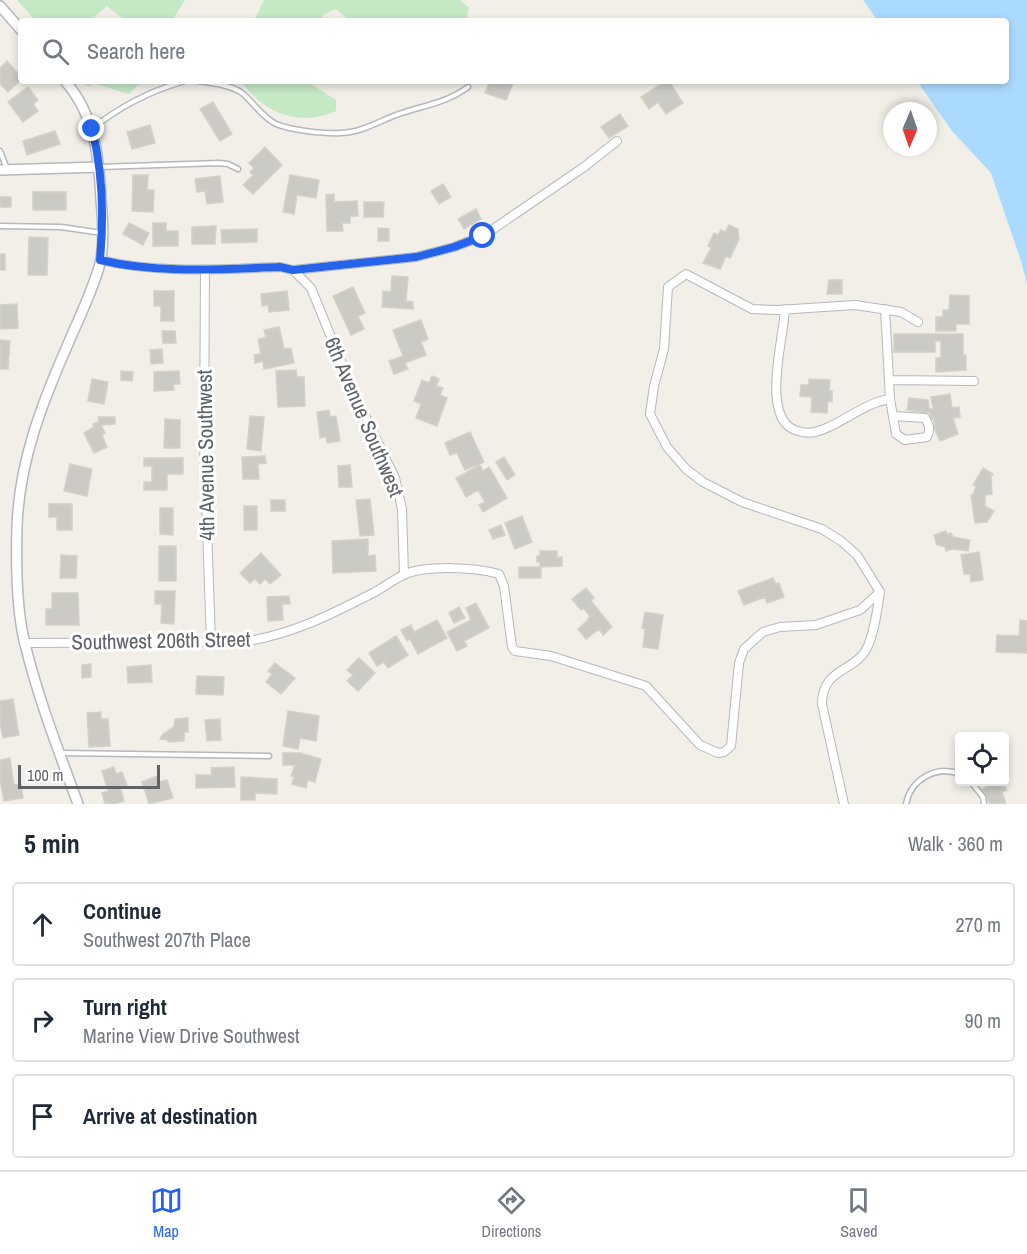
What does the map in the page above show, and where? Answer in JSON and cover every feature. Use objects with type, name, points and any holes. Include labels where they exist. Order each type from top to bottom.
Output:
[{"type":"street","points":[[0,6],[18,27]]},
{"type":"street","points":[[67,84],[82,104],[92,129],[99,167],[103,233],[100,260],[29,445],[23,473],[17,526],[18,574],[24,643],[78,804]]},
{"type":"street","points":[[100,260],[158,269],[280,267],[293,270],[416,257],[454,247],[483,236],[617,141]]},
{"type":"street","points":[[3,170],[99,167]]},
{"type":"street","name":"4th Avenue Southwest","points":[[205,269],[204,443],[211,642]]},
{"type":"street","name":"6th Avenue Southwest","points":[[293,270],[311,288],[354,393],[395,478],[402,508],[404,575]]},
{"type":"street","points":[[844,804],[822,705],[822,695],[824,687],[867,648],[880,592],[857,555],[841,541],[822,529],[742,502],[703,482],[686,469],[667,447],[650,414],[654,386],[664,349],[668,287],[686,274],[752,309],[855,305],[901,312],[918,322]]},
{"type":"street","points":[[785,309],[777,362],[777,406],[783,424],[790,429],[810,434],[877,401],[890,399]]},
{"type":"street","points":[[885,309],[890,399],[896,434],[899,437],[913,440],[927,437],[930,432],[925,418],[894,416]]},
{"type":"street","points":[[890,380],[974,381]]},
{"type":"street","name":"Southwest 206th Street","points":[[24,643],[242,642],[297,630],[404,575],[449,569],[484,570],[499,574],[504,586],[512,646],[515,651],[551,656],[646,686],[700,745],[718,753],[724,752],[731,746],[740,663],[744,649],[763,632],[780,627],[816,625],[860,610],[880,592]]},
{"type":"lane","points":[[92,129],[131,102],[176,84]]},
{"type":"lane","points":[[219,84],[241,92],[260,112],[277,124],[341,133],[364,128],[437,103],[456,96],[468,87]]},
{"type":"lane","points":[[0,152],[3,170]]},
{"type":"lane","points":[[99,167],[219,163],[228,164],[238,170]]},
{"type":"lane","points":[[0,226],[61,227],[103,233]]},
{"type":"lane","points":[[59,753],[269,756]]},
{"type":"lane","points":[[906,804],[907,796],[915,784],[926,776],[939,771],[955,773]]},
{"type":"lane","points":[[974,786],[983,797],[984,804]]},
{"type":"green space","points":[[17,0],[185,0],[174,18],[122,18],[107,6],[93,18],[33,18]]},
{"type":"green space","points":[[264,0],[460,0],[469,8],[467,18],[346,18],[336,9],[323,15],[322,18],[255,18]]},
{"type":"green space","points":[[96,84],[139,84],[129,94]]},
{"type":"green space","points":[[243,84],[311,84],[336,100],[336,111],[309,118],[296,117],[271,109]]},
{"type":"water","points":[[863,0],[1027,0],[1027,284],[991,173],[952,131],[937,110],[937,102],[932,102],[919,84],[1009,84],[1009,18],[876,18]]},
{"type":"building","points":[[7,61],[18,74],[18,83],[8,92],[0,84],[0,68]]},
{"type":"building","points":[[489,84],[513,84],[506,100],[485,93]]},
{"type":"building","points":[[661,84],[671,84],[683,103],[666,114],[658,102],[649,109],[641,97]]},
{"type":"building","points":[[28,87],[38,100],[33,104],[38,111],[23,122],[8,102]]},
{"type":"building","points":[[213,102],[232,134],[220,141],[200,109]]},
{"type":"building","points":[[620,114],[628,126],[609,138],[601,127]]},
{"type":"building","points":[[150,125],[155,143],[132,149],[127,132]]},
{"type":"building","points":[[55,131],[60,144],[27,155],[23,141]]},
{"type":"building","points":[[265,147],[282,165],[253,194],[243,185],[253,175],[250,172],[254,168],[249,163]]},
{"type":"building","points":[[133,175],[148,175],[147,190],[154,190],[153,212],[132,211]]},
{"type":"building","points":[[290,175],[319,180],[316,198],[297,195],[294,214],[283,212]]},
{"type":"building","points":[[220,176],[223,202],[207,204],[205,191],[197,192],[195,179]]},
{"type":"building","points":[[443,184],[451,197],[439,204],[431,191]]},
{"type":"building","points":[[33,192],[66,192],[66,210],[33,210]]},
{"type":"building","points":[[334,194],[334,202],[357,201],[358,216],[350,216],[350,223],[342,223],[343,231],[327,231],[326,195]]},
{"type":"building","points":[[0,197],[11,197],[11,207],[0,207]]},
{"type":"building","points":[[364,202],[384,202],[383,217],[364,217]]},
{"type":"building","points":[[476,209],[481,219],[464,229],[458,219]]},
{"type":"building","points":[[129,223],[149,233],[143,245],[123,234]]},
{"type":"building","points":[[153,223],[166,223],[166,231],[178,231],[178,246],[153,246]]},
{"type":"building","points":[[729,225],[738,229],[739,239],[730,258],[726,256],[720,269],[703,263],[711,248],[708,246],[714,233],[718,235],[721,230],[725,232]]},
{"type":"building","points":[[216,226],[215,244],[192,244],[192,227]]},
{"type":"building","points":[[378,228],[389,229],[389,241],[378,241]]},
{"type":"building","points":[[257,229],[257,242],[222,243],[221,230]]},
{"type":"building","points":[[29,237],[48,238],[47,275],[28,275]]},
{"type":"building","points":[[0,254],[5,254],[5,270],[0,270]]},
{"type":"building","points":[[392,276],[408,277],[406,301],[413,302],[413,309],[382,307],[383,291],[391,292]]},
{"type":"building","points":[[829,280],[842,280],[842,294],[827,294]]},
{"type":"building","points":[[353,287],[365,313],[358,316],[364,329],[351,335],[333,296]]},
{"type":"building","points":[[154,291],[174,291],[174,321],[161,321],[161,306],[154,306]]},
{"type":"building","points":[[287,291],[289,310],[269,312],[268,305],[262,306],[261,294]]},
{"type":"building","points":[[950,295],[969,296],[969,324],[956,324],[956,331],[936,331],[936,317],[943,317],[943,310],[949,310]]},
{"type":"building","points":[[17,304],[18,328],[0,329],[0,305]]},
{"type":"building","points":[[421,320],[428,339],[421,342],[426,355],[405,363],[408,369],[394,374],[389,361],[403,356],[393,330]]},
{"type":"building","points":[[279,327],[284,349],[291,348],[294,363],[264,369],[263,361],[255,363],[254,355],[261,354],[258,339],[266,337],[264,330]]},
{"type":"building","points":[[162,331],[175,331],[176,343],[163,343]]},
{"type":"building","points":[[894,334],[963,334],[966,370],[936,372],[936,358],[941,358],[941,341],[935,341],[935,352],[894,352]]},
{"type":"building","points":[[0,340],[10,341],[8,369],[0,369]]},
{"type":"building","points":[[162,349],[163,363],[151,364],[150,350]]},
{"type":"building","points":[[296,370],[297,377],[304,377],[305,406],[278,407],[276,371]]},
{"type":"building","points":[[121,371],[133,372],[132,381],[121,380]]},
{"type":"building","points":[[179,371],[180,384],[173,384],[174,390],[154,391],[154,372]]},
{"type":"building","points":[[432,376],[439,379],[436,386],[443,388],[440,395],[447,398],[437,426],[416,418],[421,404],[414,401],[422,380],[429,383]]},
{"type":"building","points":[[92,379],[108,382],[104,404],[88,401]]},
{"type":"building","points":[[809,379],[830,380],[829,391],[832,391],[832,402],[828,401],[827,413],[811,412],[812,397],[800,396],[801,385],[809,385]]},
{"type":"building","points":[[950,394],[952,408],[959,407],[960,417],[953,418],[958,434],[940,441],[935,429],[934,418],[931,419],[930,413],[907,410],[909,398],[928,400],[929,409],[933,409],[931,397]]},
{"type":"building","points":[[329,410],[330,417],[336,416],[340,441],[327,443],[326,437],[320,438],[317,412]]},
{"type":"building","points":[[250,416],[264,417],[261,451],[247,449]]},
{"type":"building","points":[[98,417],[115,417],[115,424],[101,425],[107,447],[94,453],[84,433],[94,427],[93,424],[99,422]]},
{"type":"building","points":[[165,419],[180,420],[180,448],[164,448]]},
{"type":"building","points":[[470,432],[484,462],[465,470],[457,453],[450,455],[445,443]]},
{"type":"building","points":[[265,456],[266,463],[258,464],[259,479],[243,479],[242,457]]},
{"type":"building","points":[[504,457],[515,475],[507,480],[496,462]]},
{"type":"building","points":[[144,458],[183,458],[183,474],[167,474],[167,490],[144,490],[144,482],[152,482],[152,466],[144,466]]},
{"type":"building","points":[[70,464],[92,469],[87,496],[64,491]]},
{"type":"building","points":[[350,465],[352,487],[339,487],[338,466]]},
{"type":"building","points":[[480,465],[483,471],[489,467],[507,498],[483,512],[479,505],[485,502],[478,490],[466,497],[456,478]]},
{"type":"building","points":[[983,468],[993,474],[991,477],[992,494],[985,495],[985,506],[994,511],[987,522],[975,523],[971,495],[976,486],[973,485]]},
{"type":"building","points":[[370,499],[374,535],[360,536],[356,500]]},
{"type":"building","points":[[271,500],[285,500],[285,511],[271,511]]},
{"type":"building","points":[[49,504],[72,504],[72,530],[57,530],[57,517],[49,517]]},
{"type":"building","points":[[244,506],[257,506],[257,530],[244,530]]},
{"type":"building","points":[[160,508],[173,508],[173,535],[160,534]]},
{"type":"building","points":[[522,516],[532,542],[515,549],[505,523]]},
{"type":"building","points":[[501,525],[505,535],[493,539],[489,530]]},
{"type":"building","points":[[946,531],[953,537],[970,540],[968,551],[953,549],[946,551],[945,547],[937,545],[934,535]]},
{"type":"building","points":[[368,539],[368,556],[375,555],[376,571],[333,573],[332,541]]},
{"type":"building","points":[[159,546],[176,546],[176,581],[159,581]]},
{"type":"building","points":[[540,551],[557,551],[557,558],[562,557],[562,566],[540,567],[537,556],[540,556]]},
{"type":"building","points":[[979,552],[983,580],[971,582],[970,574],[964,574],[961,555]]},
{"type":"building","points":[[261,553],[281,575],[270,584],[265,579],[260,584],[255,579],[250,583],[240,573]]},
{"type":"building","points":[[61,555],[77,556],[76,578],[60,578]]},
{"type":"building","points":[[519,567],[541,567],[541,578],[519,578]]},
{"type":"building","points":[[773,578],[776,584],[779,583],[784,597],[767,603],[765,597],[744,605],[738,591]]},
{"type":"building","points":[[586,588],[594,598],[591,601],[612,627],[603,635],[599,629],[586,639],[578,629],[590,616],[583,608],[581,610],[572,599]]},
{"type":"building","points":[[155,591],[175,591],[174,624],[161,623],[162,604],[155,604]]},
{"type":"building","points":[[52,593],[78,593],[79,625],[46,625],[46,609],[52,609]]},
{"type":"building","points":[[289,596],[290,604],[282,604],[283,620],[268,621],[267,597]]},
{"type":"building","points":[[476,603],[489,628],[464,641],[467,646],[457,651],[447,632],[471,620],[466,608]]},
{"type":"building","points":[[459,607],[465,618],[454,623],[449,613]]},
{"type":"building","points":[[645,612],[663,615],[658,649],[643,647],[645,629],[642,628]]},
{"type":"building","points":[[437,620],[447,638],[418,654],[410,639],[407,641],[401,630],[411,625],[414,632]]},
{"type":"building","points":[[1020,620],[1027,621],[1027,653],[996,652],[997,635],[1019,636]]},
{"type":"building","points":[[396,636],[408,655],[388,668],[384,662],[377,666],[369,653]]},
{"type":"building","points":[[359,658],[375,673],[358,691],[347,681],[353,675],[347,670]]},
{"type":"building","points":[[275,663],[295,678],[281,694],[266,682],[272,674],[268,671]]},
{"type":"building","points":[[91,664],[91,677],[82,678],[82,665]]},
{"type":"building","points":[[151,665],[152,682],[128,683],[127,667]]},
{"type":"building","points":[[197,676],[224,677],[223,695],[196,694]]},
{"type":"building","points":[[13,699],[19,735],[3,738],[0,701]]},
{"type":"building","points":[[288,711],[319,716],[316,741],[300,738],[298,749],[283,746]]},
{"type":"building","points":[[101,712],[101,719],[108,719],[110,746],[89,747],[87,713]]},
{"type":"building","points":[[188,718],[188,732],[184,732],[184,741],[168,742],[168,740],[160,739],[163,734],[174,727],[175,719]]},
{"type":"building","points":[[220,719],[221,740],[207,741],[205,720]]},
{"type":"building","points":[[283,753],[300,753],[321,759],[315,782],[308,780],[306,788],[292,784],[294,776],[291,776],[295,765],[283,765]]},
{"type":"building","points":[[10,758],[14,785],[21,784],[23,798],[4,801],[0,780],[0,760]]},
{"type":"building","points":[[114,767],[116,774],[122,772],[127,785],[120,787],[124,801],[105,804],[102,793],[108,791],[102,771]]},
{"type":"building","points":[[234,767],[235,787],[196,788],[196,775],[212,775],[211,768]]},
{"type":"building","points":[[157,776],[159,782],[167,780],[173,798],[149,804],[142,782]]},
{"type":"building","points":[[241,777],[277,779],[277,794],[255,793],[255,800],[241,800]]},
{"type":"building","points":[[989,786],[1005,786],[1007,790],[1002,792],[1006,804],[990,804],[982,789]]},
{"type":"route","points":[[92,129],[97,148],[103,227],[100,260],[158,269],[280,267],[293,270],[416,257],[454,247],[483,236]]}]
